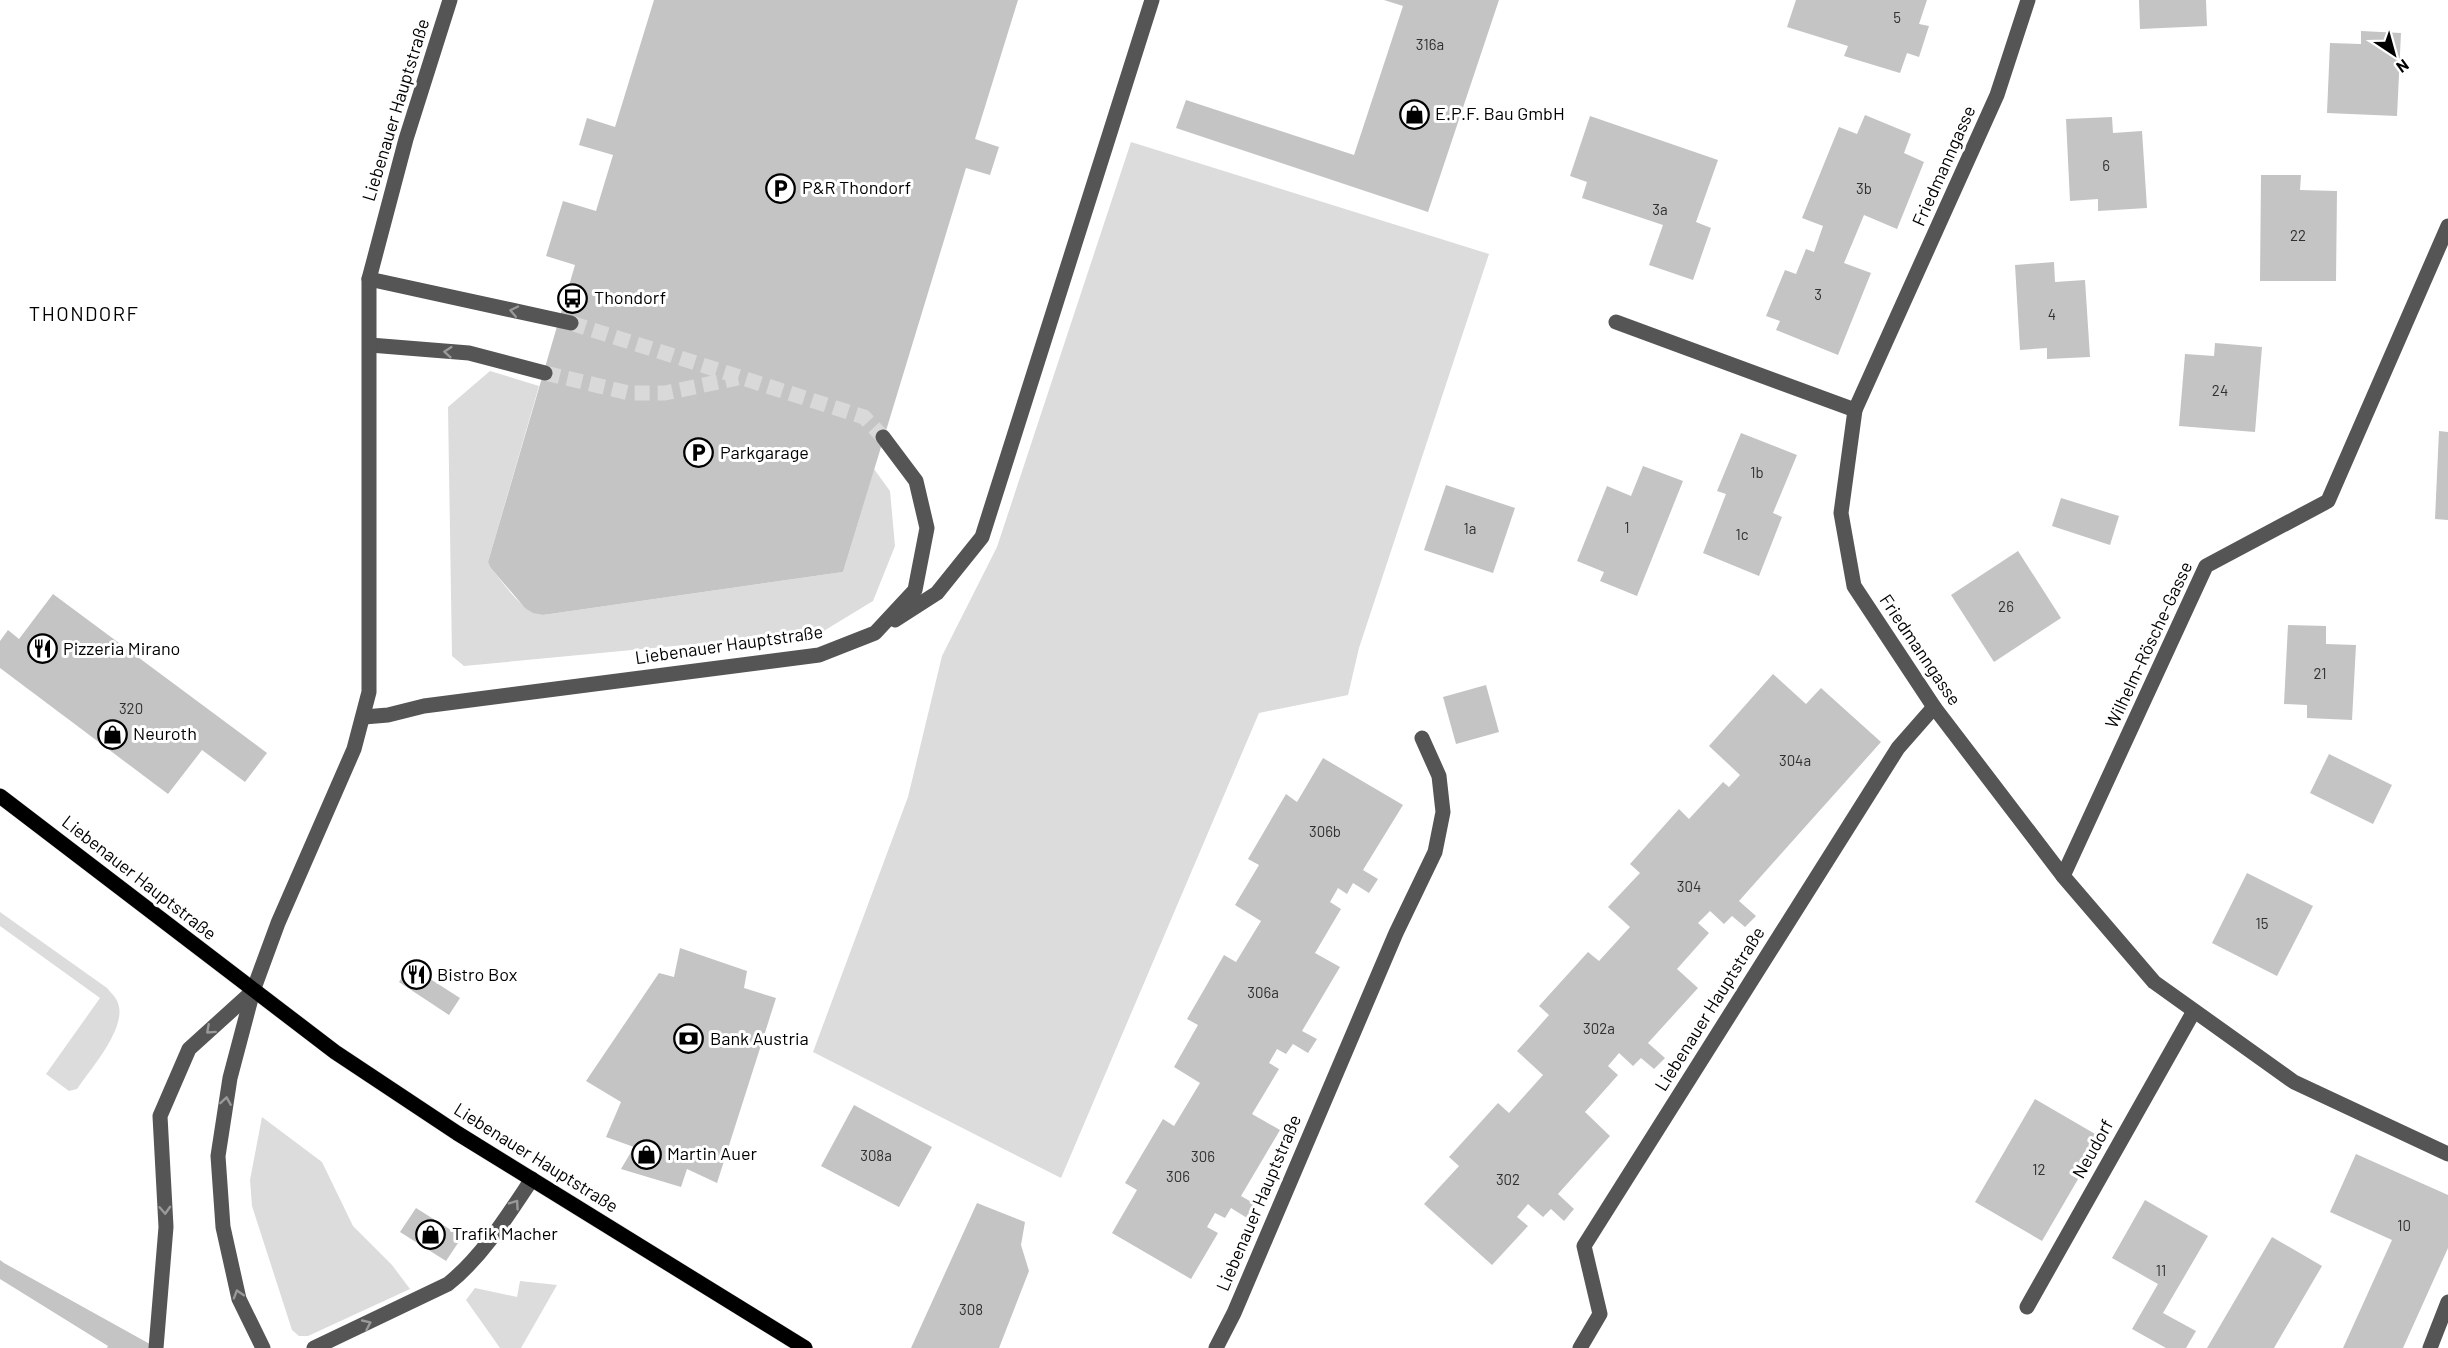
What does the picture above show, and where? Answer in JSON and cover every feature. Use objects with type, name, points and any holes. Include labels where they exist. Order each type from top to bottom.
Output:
[{"type":"main road","name":"Liebenauer Hauptstraße","points":[[0,796],[253,991],[345,1058],[532,1179],[805,1348]]},
{"type":"street","name":"Liebenauer Hauptstraße","points":[[369,279],[406,139],[450,0]]},
{"type":"street","points":[[875,633],[937,593],[982,537],[1152,0]]},
{"type":"street","name":"Friedmanngasse","points":[[2028,0],[1997,95],[1855,410],[1840,513],[1854,586],[1934,707],[2062,876]]},
{"type":"street","name":"Wilhelm-Rösche-Gasse","points":[[2062,876],[2206,566],[2328,501],[2448,226]]},
{"type":"street","points":[[262,1348],[239,1299],[229,1259],[223,1227],[218,1156],[230,1078],[253,991],[278,923],[354,749],[369,692],[369,279],[571,323]]},
{"type":"street","points":[[1616,322],[1855,410]]},
{"type":"street","points":[[370,345],[469,353],[545,373]]},
{"type":"street","name":"Liebenauer Hauptstraße","points":[[363,717],[388,715],[424,706],[819,655],[875,633],[915,590],[927,528],[916,481],[883,437]]},
{"type":"street","name":"Liebenauer Hauptstraße","points":[[1580,1348],[1600,1314],[1584,1246],[1898,748],[1934,707]]},
{"type":"street","name":"Liebenauer Hauptstraße","points":[[1216,1348],[1234,1313],[1396,933],[1435,852],[1443,812],[1439,776],[1422,738]]},
{"type":"street","points":[[2062,876],[2154,982],[2194,1011],[2294,1082],[2448,1154]]},
{"type":"street","points":[[156,1348],[166,1227],[160,1116],[189,1049],[253,991]]},
{"type":"street","name":"Neudorf","points":[[2027,1307],[2194,1011]]},
{"type":"street","points":[[314,1348],[437,1292],[448,1284],[459,1275],[488,1240],[532,1179]]},
{"type":"street","points":[[2430,1348],[2448,1302]]},
{"type":"shaded area","points":[[1131,142],[1489,254],[1359,648],[1348,695],[1259,713],[1061,1178],[813,1052],[908,797],[942,656],[997,547]]},
{"type":"shaded area","points":[[490,371],[539,386],[488,562],[507,589],[527,608],[543,615],[843,572],[874,469],[890,491],[895,546],[873,601],[822,632],[464,666],[452,656],[448,407]]},
{"type":"shaded area","points":[[0,912],[107,988],[117,1002],[119,1017],[111,1038],[77,1089],[69,1091],[46,1074],[100,998],[0,926]]},
{"type":"shaded area","points":[[262,1117],[322,1162],[353,1226],[392,1265],[410,1289],[308,1336],[299,1336],[292,1330],[252,1206],[250,1180]]},
{"type":"shaded area","points":[[520,1281],[557,1285],[521,1348],[500,1348],[466,1300],[475,1288],[517,1297]]},
{"type":"building","points":[[654,0],[1018,0],[975,139],[999,147],[990,175],[966,168],[843,572],[543,615],[525,608],[488,562],[575,265],[546,256],[563,201],[596,211],[613,155],[579,145],[587,118],[615,127]]},
{"type":"building","name":"E.P.F. Bau GmbH","points":[[1384,0],[1499,0],[1428,212],[1176,128],[1186,100],[1354,155],[1403,6]]},
{"type":"building","points":[[1796,0],[1927,0],[1919,24],[1929,26],[1919,57],[1907,53],[1900,73],[1844,56],[1848,46],[1787,27]]},
{"type":"building","points":[[2139,0],[2206,0],[2207,26],[2140,29]]},
{"type":"building","points":[[2361,31],[2401,33],[2397,116],[2327,113],[2330,43],[2361,44]]},
{"type":"building","points":[[1865,115],[1911,134],[1904,153],[1924,162],[1897,229],[1864,215],[1844,263],[1871,273],[1838,355],[1776,330],[1780,321],[1766,316],[1785,270],[1796,274],[1806,249],[1814,252],[1823,226],[1802,218],[1839,127],[1857,134]]},
{"type":"building","points":[[1590,116],[1718,160],[1696,222],[1711,228],[1693,280],[1649,265],[1663,225],[1582,198],[1587,182],[1570,176]]},
{"type":"building","points":[[2112,117],[2113,133],[2142,131],[2147,208],[2098,211],[2098,199],[2070,201],[2066,119]]},
{"type":"building","points":[[2261,175],[2301,175],[2300,190],[2337,191],[2336,281],[2260,281]]},
{"type":"building","points":[[2054,262],[2055,282],[2085,280],[2090,357],[2047,359],[2047,348],[2020,350],[2015,265]]},
{"type":"building","points":[[2215,343],[2262,347],[2255,432],[2179,426],[2185,354],[2214,356]]},
{"type":"building","points":[[2439,431],[2448,432],[2448,520],[2435,519]]},
{"type":"building","points":[[1741,433],[1797,455],[1773,513],[1782,517],[1759,576],[1703,553],[1726,494],[1717,491]]},
{"type":"building","points":[[1643,466],[1683,481],[1637,596],[1600,581],[1604,572],[1577,561],[1607,486],[1631,496]]},
{"type":"building","points":[[1446,485],[1515,508],[1493,573],[1424,550]]},
{"type":"building","points":[[2061,498],[2119,516],[2110,545],[2052,526]]},
{"type":"building","points":[[2018,551],[2061,618],[1994,662],[1951,595]]},
{"type":"building","points":[[53,594],[267,753],[245,782],[202,750],[168,794],[0,668],[0,641],[8,630],[19,639]]},
{"type":"building","points":[[2288,625],[2326,626],[2326,644],[2356,645],[2352,720],[2307,718],[2307,705],[2284,704]]},
{"type":"building","points":[[1773,674],[1806,704],[1821,688],[1881,742],[1739,901],[1756,916],[1745,927],[1732,916],[1724,924],[1710,911],[1698,923],[1709,933],[1677,969],[1698,988],[1648,1043],[1665,1058],[1654,1069],[1641,1058],[1633,1066],[1619,1053],[1608,1066],[1618,1075],[1585,1112],[1610,1136],[1558,1194],[1574,1209],[1564,1221],[1551,1209],[1543,1217],[1528,1204],[1517,1217],[1528,1226],[1492,1265],[1424,1204],[1459,1166],[1449,1157],[1498,1103],[1509,1113],[1543,1075],[1517,1051],[1549,1015],[1539,1006],[1588,952],[1599,961],[1630,927],[1608,907],[1640,873],[1630,864],[1679,809],[1689,819],[1723,782],[1729,787],[1740,775],[1709,746]]},
{"type":"building","points":[[1486,685],[1499,732],[1456,744],[1443,697]]},
{"type":"building","points":[[2329,754],[2392,785],[2373,824],[2310,793]]},
{"type":"building","points":[[1323,758],[1403,805],[1363,870],[1378,879],[1369,893],[1353,883],[1347,894],[1338,888],[1330,902],[1341,909],[1315,953],[1340,967],[1302,1031],[1317,1039],[1308,1053],[1293,1044],[1286,1054],[1277,1049],[1269,1063],[1279,1069],[1252,1114],[1280,1130],[1241,1196],[1255,1204],[1247,1218],[1231,1208],[1225,1218],[1215,1213],[1207,1227],[1218,1233],[1191,1279],[1112,1233],[1137,1190],[1125,1183],[1163,1119],[1174,1126],[1200,1083],[1174,1067],[1198,1025],[1187,1019],[1224,955],[1236,962],[1261,921],[1235,905],[1259,865],[1248,859],[1286,794],[1297,802]]},
{"type":"building","points":[[2247,873],[2313,906],[2277,976],[2212,943]]},
{"type":"building","name":"Bank Austria","points":[[680,948],[747,971],[744,988],[776,998],[717,1183],[687,1169],[681,1187],[621,1169],[634,1147],[606,1137],[621,1102],[586,1081],[659,973],[674,977]]},
{"type":"building","points":[[410,966],[460,998],[449,1015],[399,982]]},
{"type":"building","points":[[2035,1099],[2102,1138],[2042,1241],[1975,1202]]},
{"type":"building","points":[[854,1105],[932,1147],[899,1207],[821,1166]]},
{"type":"building","points":[[2356,1154],[2448,1195],[2448,1248],[2403,1348],[2343,1348],[2392,1240],[2330,1212]]},
{"type":"building","points":[[2145,1200],[2208,1236],[2163,1313],[2196,1331],[2186,1348],[2166,1348],[2132,1329],[2158,1284],[2112,1258]]},
{"type":"building","points":[[977,1203],[1025,1222],[1021,1245],[1029,1271],[999,1348],[911,1348]]},
{"type":"building","name":"Trafik Macher","points":[[416,1208],[462,1237],[446,1261],[400,1232]]},
{"type":"building","points":[[2272,1237],[2322,1266],[2274,1348],[2207,1348]]},
{"type":"building","points":[[0,1260],[157,1348],[107,1348],[108,1346],[0,1279]]},
{"type":"tunnel","points":[[571,323],[864,417],[883,437]]},
{"type":"tunnel","points":[[545,373],[629,393],[665,393],[738,378]]},
{"type":"place","name":"E.P.F. Bau GmbH","points":[[1414,114]]},
{"type":"place","name":"P&R Thondorf","points":[[781,188]]},
{"type":"place","name":"Thondorf","points":[[573,298]]},
{"type":"place","name":"Parkgarage","points":[[699,453]]},
{"type":"place","name":"Pizzeria Mirano","points":[[42,649]]},
{"type":"place","name":"Neuroth","points":[[112,734]]},
{"type":"place","name":"Bistro Box","points":[[416,975]]},
{"type":"place","name":"Bank Austria","points":[[689,1039]]},
{"type":"place","name":"Martin Auer","points":[[646,1154]]},
{"type":"place","name":"Trafik Macher","points":[[431,1234]]},
{"type":"district","name":"THONDORF","points":[[84,314]]}]
